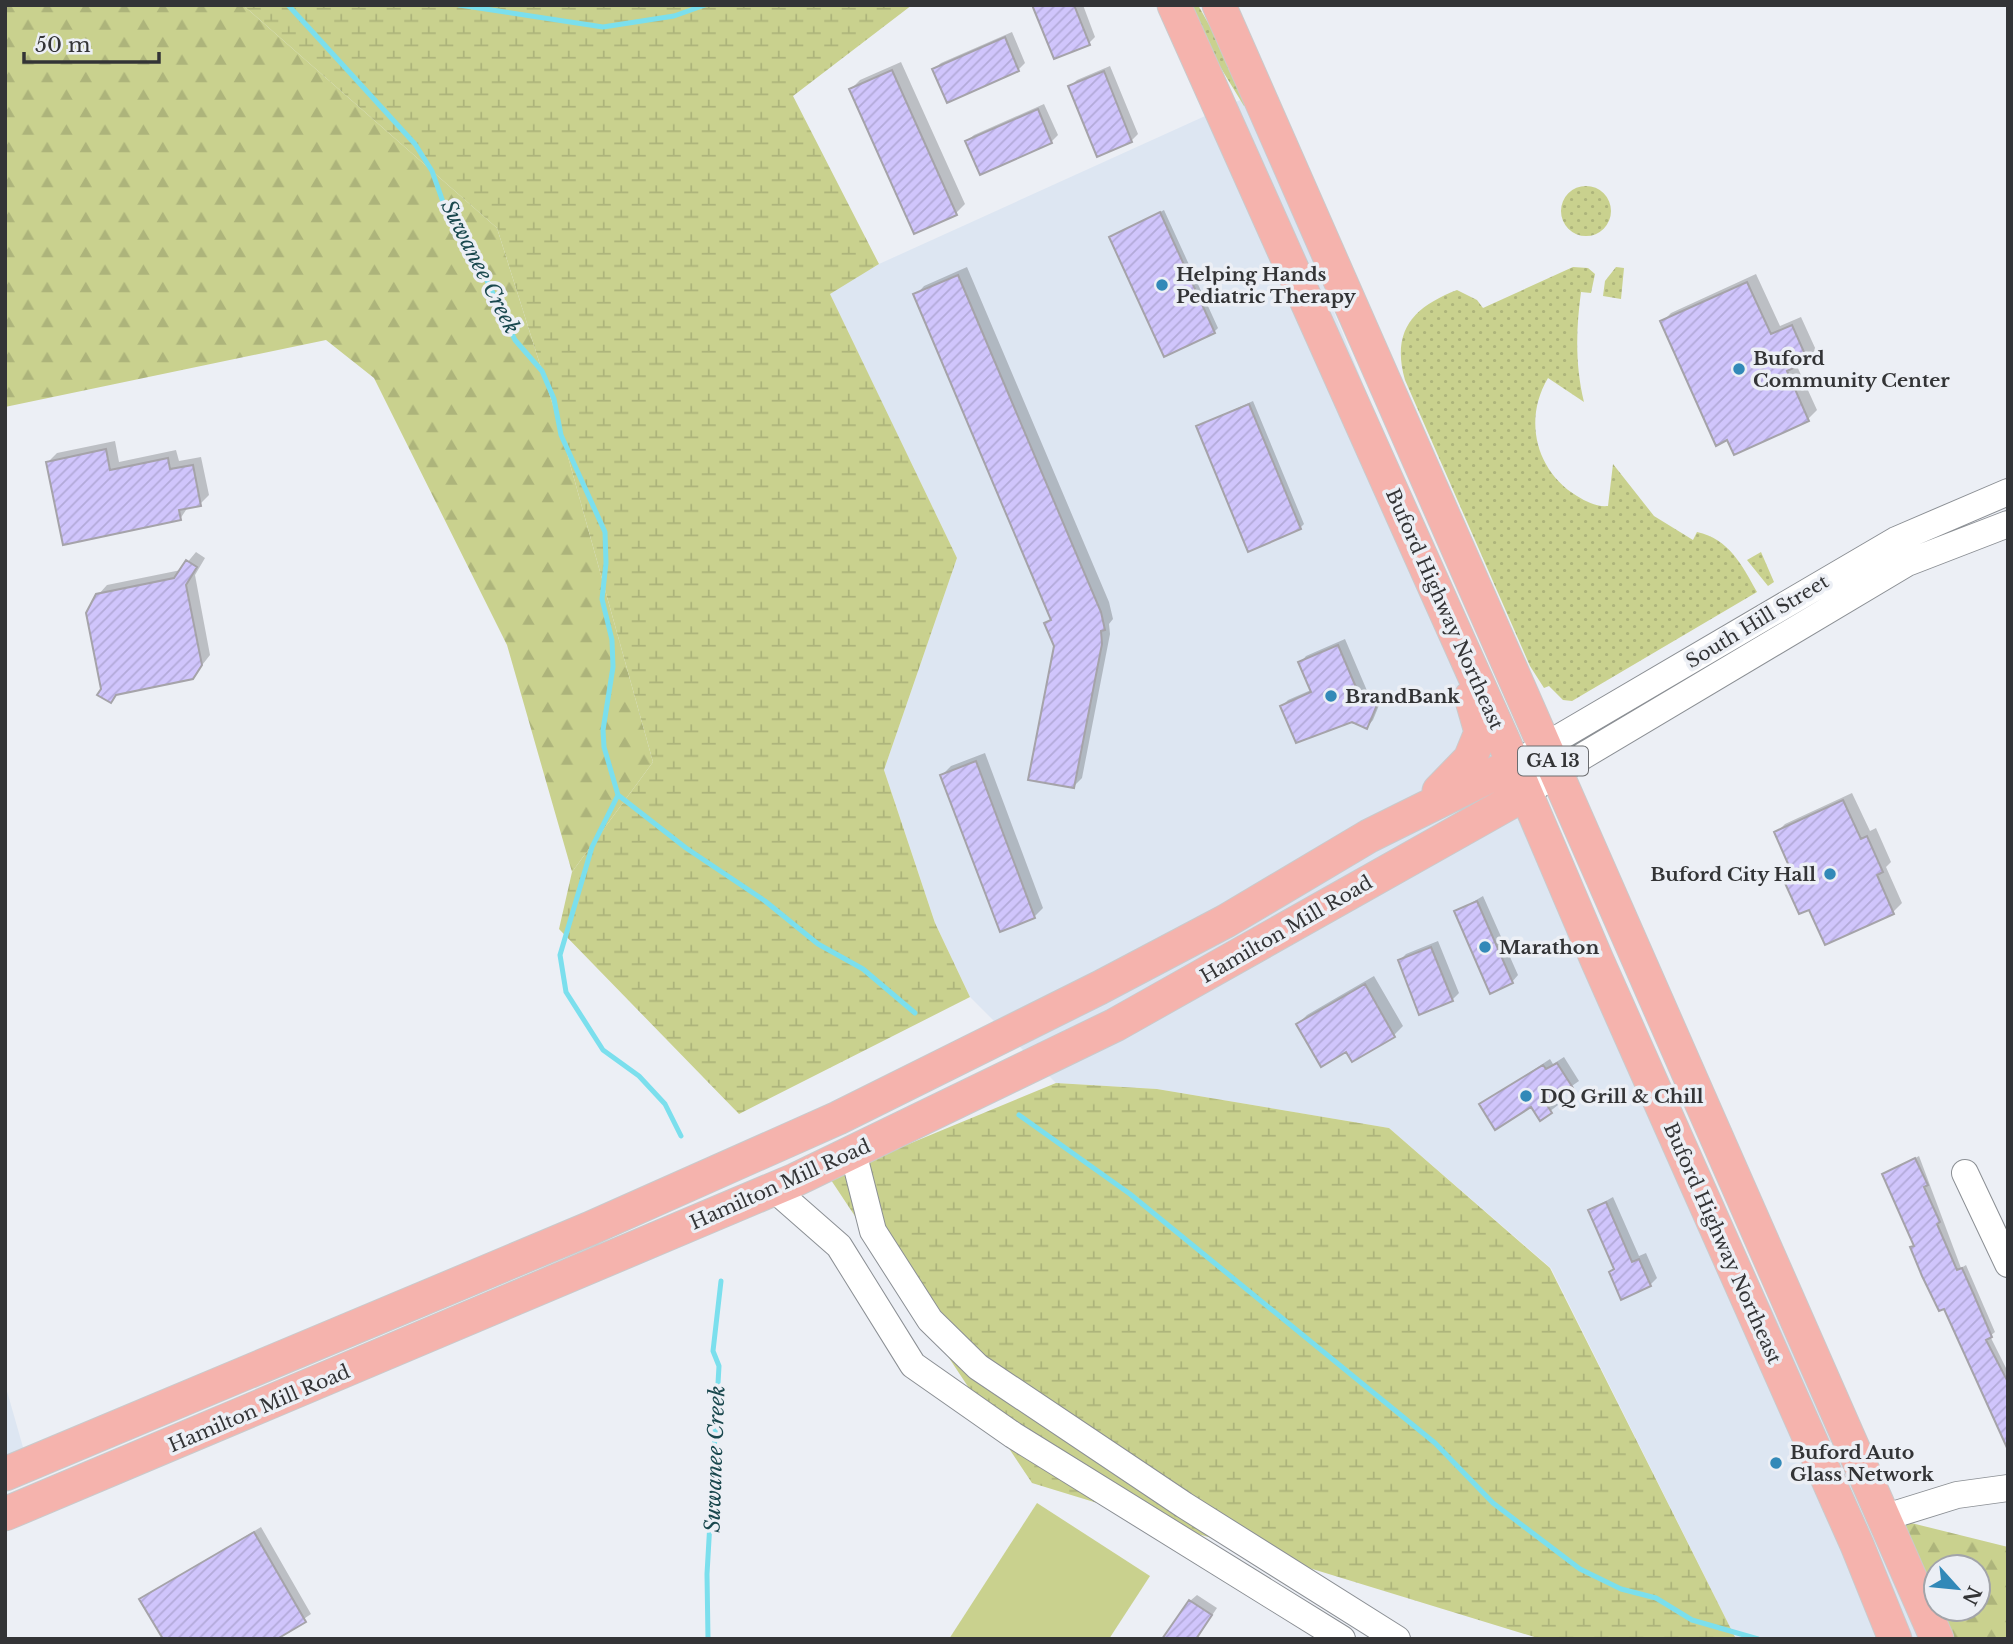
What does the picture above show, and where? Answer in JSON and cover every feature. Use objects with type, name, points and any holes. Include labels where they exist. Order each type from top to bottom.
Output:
[{"type":"main road","name":"Buford Highway Northeast","points":[[1174,5],[1857,1545],[1895,1639]]},
{"type":"main road","name":"Buford Highway Northeast","points":[[1219,5],[1937,1639]]},
{"type":"main road","points":[[1411,815],[1457,776],[1470,759],[1481,732],[1452,628]]},
{"type":"main road","name":"Hamilton Mill Road","points":[[5,1474],[591,1228],[838,1118],[1099,988],[1226,921],[1411,815],[1519,779]]},
{"type":"main road","name":"Hamilton Mill Road","points":[[5,1514],[774,1189],[1115,1025],[1519,779]]},
{"type":"street","name":"South Hill Street","points":[[1519,779],[1896,540],[2008,492]]},
{"type":"street","name":"South Hill Street","points":[[1552,759],[1907,564],[2008,524]]},
{"type":"street","points":[[853,1152],[873,1231],[930,1320],[978,1367],[1184,1505],[1397,1639]]},
{"type":"street","points":[[1965,1173],[2008,1264]]},
{"type":"street","points":[[774,1189],[839,1246],[913,1365],[1013,1435],[1342,1639]]},
{"type":"street","points":[[1883,1518],[1957,1495],[2008,1488]]},
{"type":"shaded area","points":[[1247,97],[1524,782],[1835,1443],[1922,1639],[1736,1639],[1551,1268],[1389,1128],[1157,1089],[1056,1083],[970,997],[935,923],[884,770],[957,558],[829,293],[879,264]]},
{"type":"shaded area","points":[[5,1384],[32,1479],[5,1489]]},
{"type":"green space","points":[[5,5],[243,5],[497,228],[560,428],[653,762],[572,872],[507,645],[374,378],[326,340],[5,407]]},
{"type":"green space","points":[[243,5],[912,5],[793,96],[879,264],[830,294],[957,558],[884,770],[935,923],[970,997],[739,1114],[559,929],[572,872],[653,762],[560,428],[497,228]]},
{"type":"green space","points":[[1190,5],[1198,5],[1221,46],[1247,104],[1244,106],[1205,42]]},
{"type":"green space","points":[[1586,186],[1604,193],[1611,211],[1604,229],[1586,236],[1568,229],[1561,211],[1568,193]]},
{"type":"green space","points":[[1573,267],[1588,268],[1595,274],[1591,293],[1581,292],[1578,320],[1578,361],[1584,402],[1548,378],[1540,394],[1535,427],[1543,459],[1563,485],[1577,496],[1604,506],[1608,506],[1613,464],[1654,516],[1693,540],[1697,532],[1708,535],[1726,547],[1740,563],[1757,592],[1572,701],[1563,700],[1549,686],[1544,688],[1530,666],[1405,380],[1401,348],[1409,323],[1428,304],[1442,297],[1457,290],[1477,300],[1483,308]]},
{"type":"green space","points":[[1616,267],[1624,268],[1621,299],[1603,296],[1605,281]]},
{"type":"green space","points":[[1761,552],[1774,582],[1768,586],[1747,560]]},
{"type":"green space","points":[[1056,1083],[1157,1089],[1389,1128],[1550,1268],[1736,1639],[1541,1639],[1032,1483],[829,1177]]},
{"type":"green space","points":[[1037,1503],[1150,1576],[1109,1639],[949,1639]]},
{"type":"green space","points":[[1867,1512],[2008,1547],[2008,1639],[1922,1639]]},
{"type":"building","points":[[1032,5],[1074,5],[1090,45],[1054,59]]},
{"type":"building","points":[[1005,37],[1019,71],[947,103],[932,69]]},
{"type":"building","points":[[892,70],[957,215],[914,234],[849,89]]},
{"type":"building","points":[[1104,71],[1132,142],[1097,157],[1068,86]]},
{"type":"building","points":[[1038,109],[1052,143],[980,175],[965,141]]},
{"type":"building","name":"Helping Hands Pediatric Therapy","points":[[1160,212],[1215,333],[1164,357],[1109,237]]},
{"type":"building","points":[[958,275],[1101,612],[1105,630],[1101,631],[1102,644],[1074,788],[1028,780],[1054,646],[1044,623],[1051,620],[913,294]]},
{"type":"building","name":"Buford Community Center","points":[[1747,282],[1771,334],[1792,325],[1808,361],[1787,371],[1809,421],[1734,455],[1727,440],[1716,446],[1660,321]]},
{"type":"building","points":[[1249,404],[1301,529],[1248,552],[1196,426]]},
{"type":"building","points":[[106,449],[110,470],[168,458],[170,469],[193,465],[201,506],[179,510],[181,520],[63,545],[46,462]]},
{"type":"building","points":[[186,560],[197,567],[186,585],[202,665],[193,679],[116,695],[111,703],[97,695],[101,689],[86,613],[96,594],[174,578]]},
{"type":"building","name":"BrandBank","points":[[1338,645],[1361,699],[1377,705],[1367,729],[1352,722],[1296,743],[1280,706],[1311,692],[1298,662]]},
{"type":"building","points":[[976,761],[1035,918],[1000,932],[940,775]]},
{"type":"building","name":"Buford City Hall","points":[[1843,800],[1861,839],[1867,836],[1883,872],[1877,875],[1894,914],[1825,945],[1809,910],[1799,914],[1779,870],[1789,866],[1774,832]]},
{"type":"building","points":[[1477,901],[1513,983],[1490,994],[1454,911]]},
{"type":"building","points":[[1431,947],[1453,1001],[1419,1015],[1398,960]]},
{"type":"building","points":[[1365,984],[1395,1037],[1352,1062],[1346,1052],[1321,1067],[1296,1024]]},
{"type":"building","name":"DQ Grill & Chill","points":[[1557,1063],[1573,1088],[1547,1105],[1552,1113],[1540,1121],[1531,1107],[1495,1130],[1479,1104],[1543,1065],[1546,1069]]},
{"type":"building","points":[[1915,1158],[1928,1185],[1924,1187],[1940,1222],[1937,1224],[1957,1270],[1962,1268],[1992,1337],[1986,1340],[2008,1382],[2008,1450],[1944,1309],[1939,1311],[1922,1276],[1910,1247],[1914,1246],[1882,1174]]},
{"type":"building","points":[[1606,1202],[1632,1262],[1639,1259],[1651,1286],[1621,1300],[1609,1272],[1614,1269],[1588,1210]]},
{"type":"building","points":[[254,1532],[306,1622],[277,1639],[163,1639],[139,1599]]},
{"type":"building","points":[[1189,1600],[1212,1615],[1196,1639],[1162,1639]]},
{"type":"waterway","name":"Suwanee Creek","points":[[288,5],[415,144],[432,171],[443,202],[466,236],[515,340],[542,371],[554,399],[561,435],[605,532],[606,563],[602,599],[612,640],[613,667],[603,730],[604,747],[618,795],[592,847],[560,955],[566,992],[603,1050],[639,1076],[665,1104],[681,1136]]},
{"type":"waterway","points":[[459,5],[603,27],[674,16],[705,5]]},
{"type":"waterway","points":[[618,795],[686,848],[765,901],[818,944],[863,969],[915,1013]]},
{"type":"waterway","points":[[1019,1115],[1130,1194],[1435,1443],[1493,1503],[1580,1569],[1621,1589],[1656,1598],[1692,1620],[1758,1639]]},
{"type":"waterway","name":"Suwanee Creek","points":[[708,1639],[707,1574],[719,1366],[713,1351],[721,1281]]},
{"type":"place","name":"Helping Hands Pediatric Therapy","points":[[1162,285]]},
{"type":"place","name":"Buford Community Center","points":[[1739,369]]},
{"type":"place","name":"BrandBank","points":[[1331,696]]},
{"type":"place","name":"Buford City Hall","points":[[1830,874]]},
{"type":"place","name":"Marathon","points":[[1485,947]]},
{"type":"place","name":"DQ Grill & Chill","points":[[1526,1096]]},
{"type":"place","name":"Buford Auto Glass Network","points":[[1776,1463]]}]
